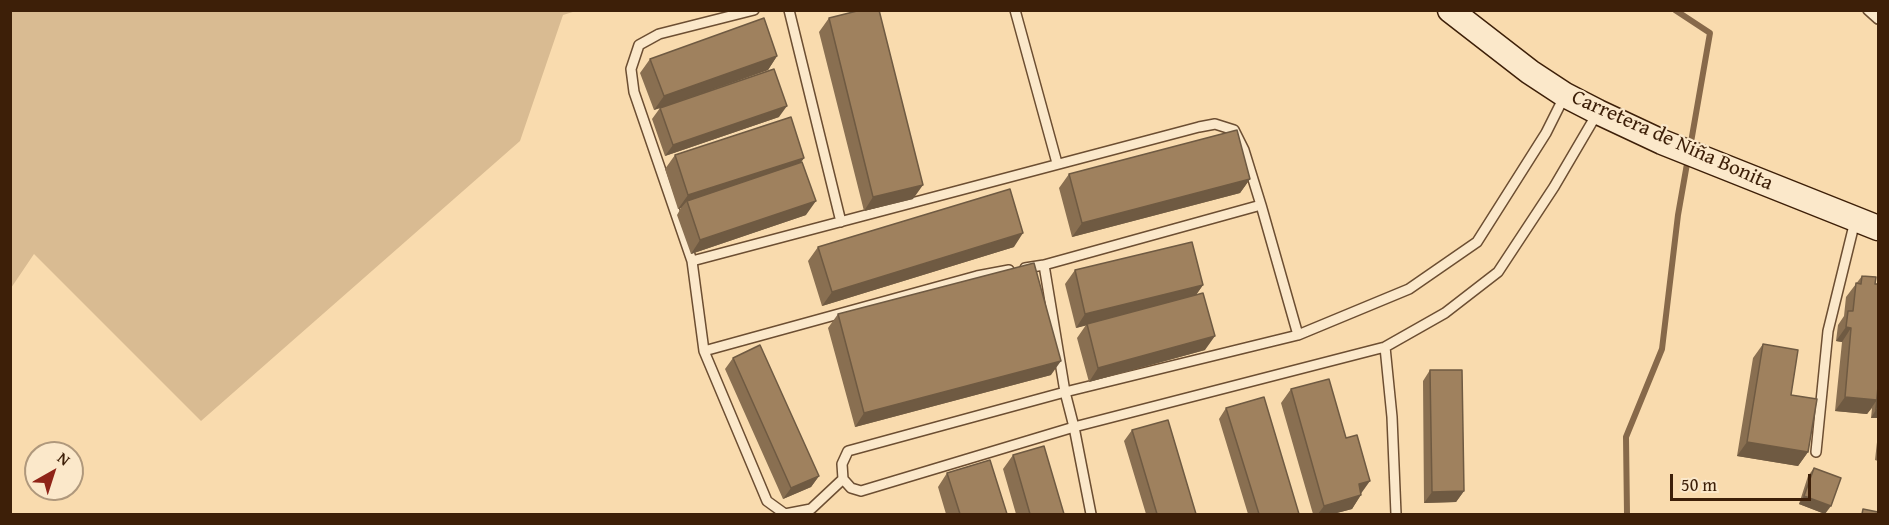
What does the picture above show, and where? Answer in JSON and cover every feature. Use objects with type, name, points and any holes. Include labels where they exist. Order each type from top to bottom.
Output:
[{"type":"main road","name":"Carretera de Niña Bonita","points":[[1450,10],[1530,72],[1565,95],[1598,112],[1689,153],[1878,228]]},
{"type":"lane","points":[[753,10],[659,34],[639,45],[631,69],[634,92],[692,261],[704,351],[768,501],[785,514],[811,508],[843,479]]},
{"type":"lane","points":[[789,10],[841,222]]},
{"type":"lane","points":[[1015,10],[1057,163]]},
{"type":"lane","points":[[1868,10],[1878,19]]},
{"type":"lane","points":[[1565,95],[1546,133],[1477,242],[1409,289],[1298,335],[1065,392],[848,451],[842,464],[843,479],[851,488],[861,491],[1074,427],[1384,347],[1445,313],[1498,272],[1554,187],[1598,112]]},
{"type":"lane","points":[[692,261],[1057,163],[1215,124],[1234,130],[1244,150],[1298,335]]},
{"type":"lane","points":[[704,351],[976,276],[1044,265],[1261,205]]},
{"type":"lane","points":[[1816,453],[1828,331],[1855,218]]},
{"type":"lane","points":[[1044,265],[1065,392],[1091,514]]},
{"type":"lane","points":[[1384,347],[1392,417],[1396,514]]},
{"type":"shaded area","points":[[11,10],[576,11],[563,15],[520,141],[201,421],[34,254],[11,288]]},
{"type":"building","points":[[861,10],[879,10],[923,185],[873,197],[829,18]]},
{"type":"building","points":[[764,18],[777,56],[664,96],[650,59]]},
{"type":"building","points":[[774,69],[787,106],[673,145],[660,108]]},
{"type":"building","points":[[791,117],[804,158],[688,195],[675,155]]},
{"type":"building","points":[[1237,130],[1250,179],[1082,223],[1069,174]]},
{"type":"building","points":[[802,162],[816,201],[700,240],[687,201]]},
{"type":"building","points":[[1010,189],[1023,233],[832,292],[818,247]]},
{"type":"building","points":[[1192,242],[1203,285],[1085,314],[1075,270]]},
{"type":"building","points":[[1034,263],[1061,361],[864,413],[838,314]]},
{"type":"building","points":[[1862,276],[1876,277],[1875,284],[1878,284],[1877,400],[1845,397],[1851,328],[1846,327],[1848,311],[1853,311],[1856,283],[1861,284]]},
{"type":"building","points":[[1203,293],[1215,336],[1098,368],[1087,324]]},
{"type":"building","points":[[1763,344],[1798,350],[1791,395],[1817,399],[1808,452],[1747,442]]},
{"type":"building","points":[[760,345],[819,476],[791,488],[733,358]]},
{"type":"building","points":[[1430,370],[1462,370],[1464,491],[1432,492]]},
{"type":"building","points":[[1329,379],[1346,438],[1357,435],[1370,481],[1359,484],[1361,495],[1324,506],[1291,389]]},
{"type":"building","points":[[1878,386],[1878,410],[1876,410]]},
{"type":"building","points":[[1264,397],[1299,514],[1259,514],[1226,408]]},
{"type":"building","points":[[1168,420],[1196,514],[1157,514],[1132,430]]},
{"type":"building","points":[[1044,446],[1064,514],[1030,514],[1013,455]]},
{"type":"building","points":[[990,460],[1007,514],[960,514],[947,473]]},
{"type":"building","points":[[1814,468],[1841,478],[1831,506],[1804,496]]},
{"type":"building","points":[[1863,509],[1878,512],[1878,514],[1862,514]]},
{"type":"waterway","points":[[1675,10],[1710,33],[1690,148]]},
{"type":"waterway","points":[[1627,514],[1626,437],[1662,349],[1678,215],[1688,158]]}]
